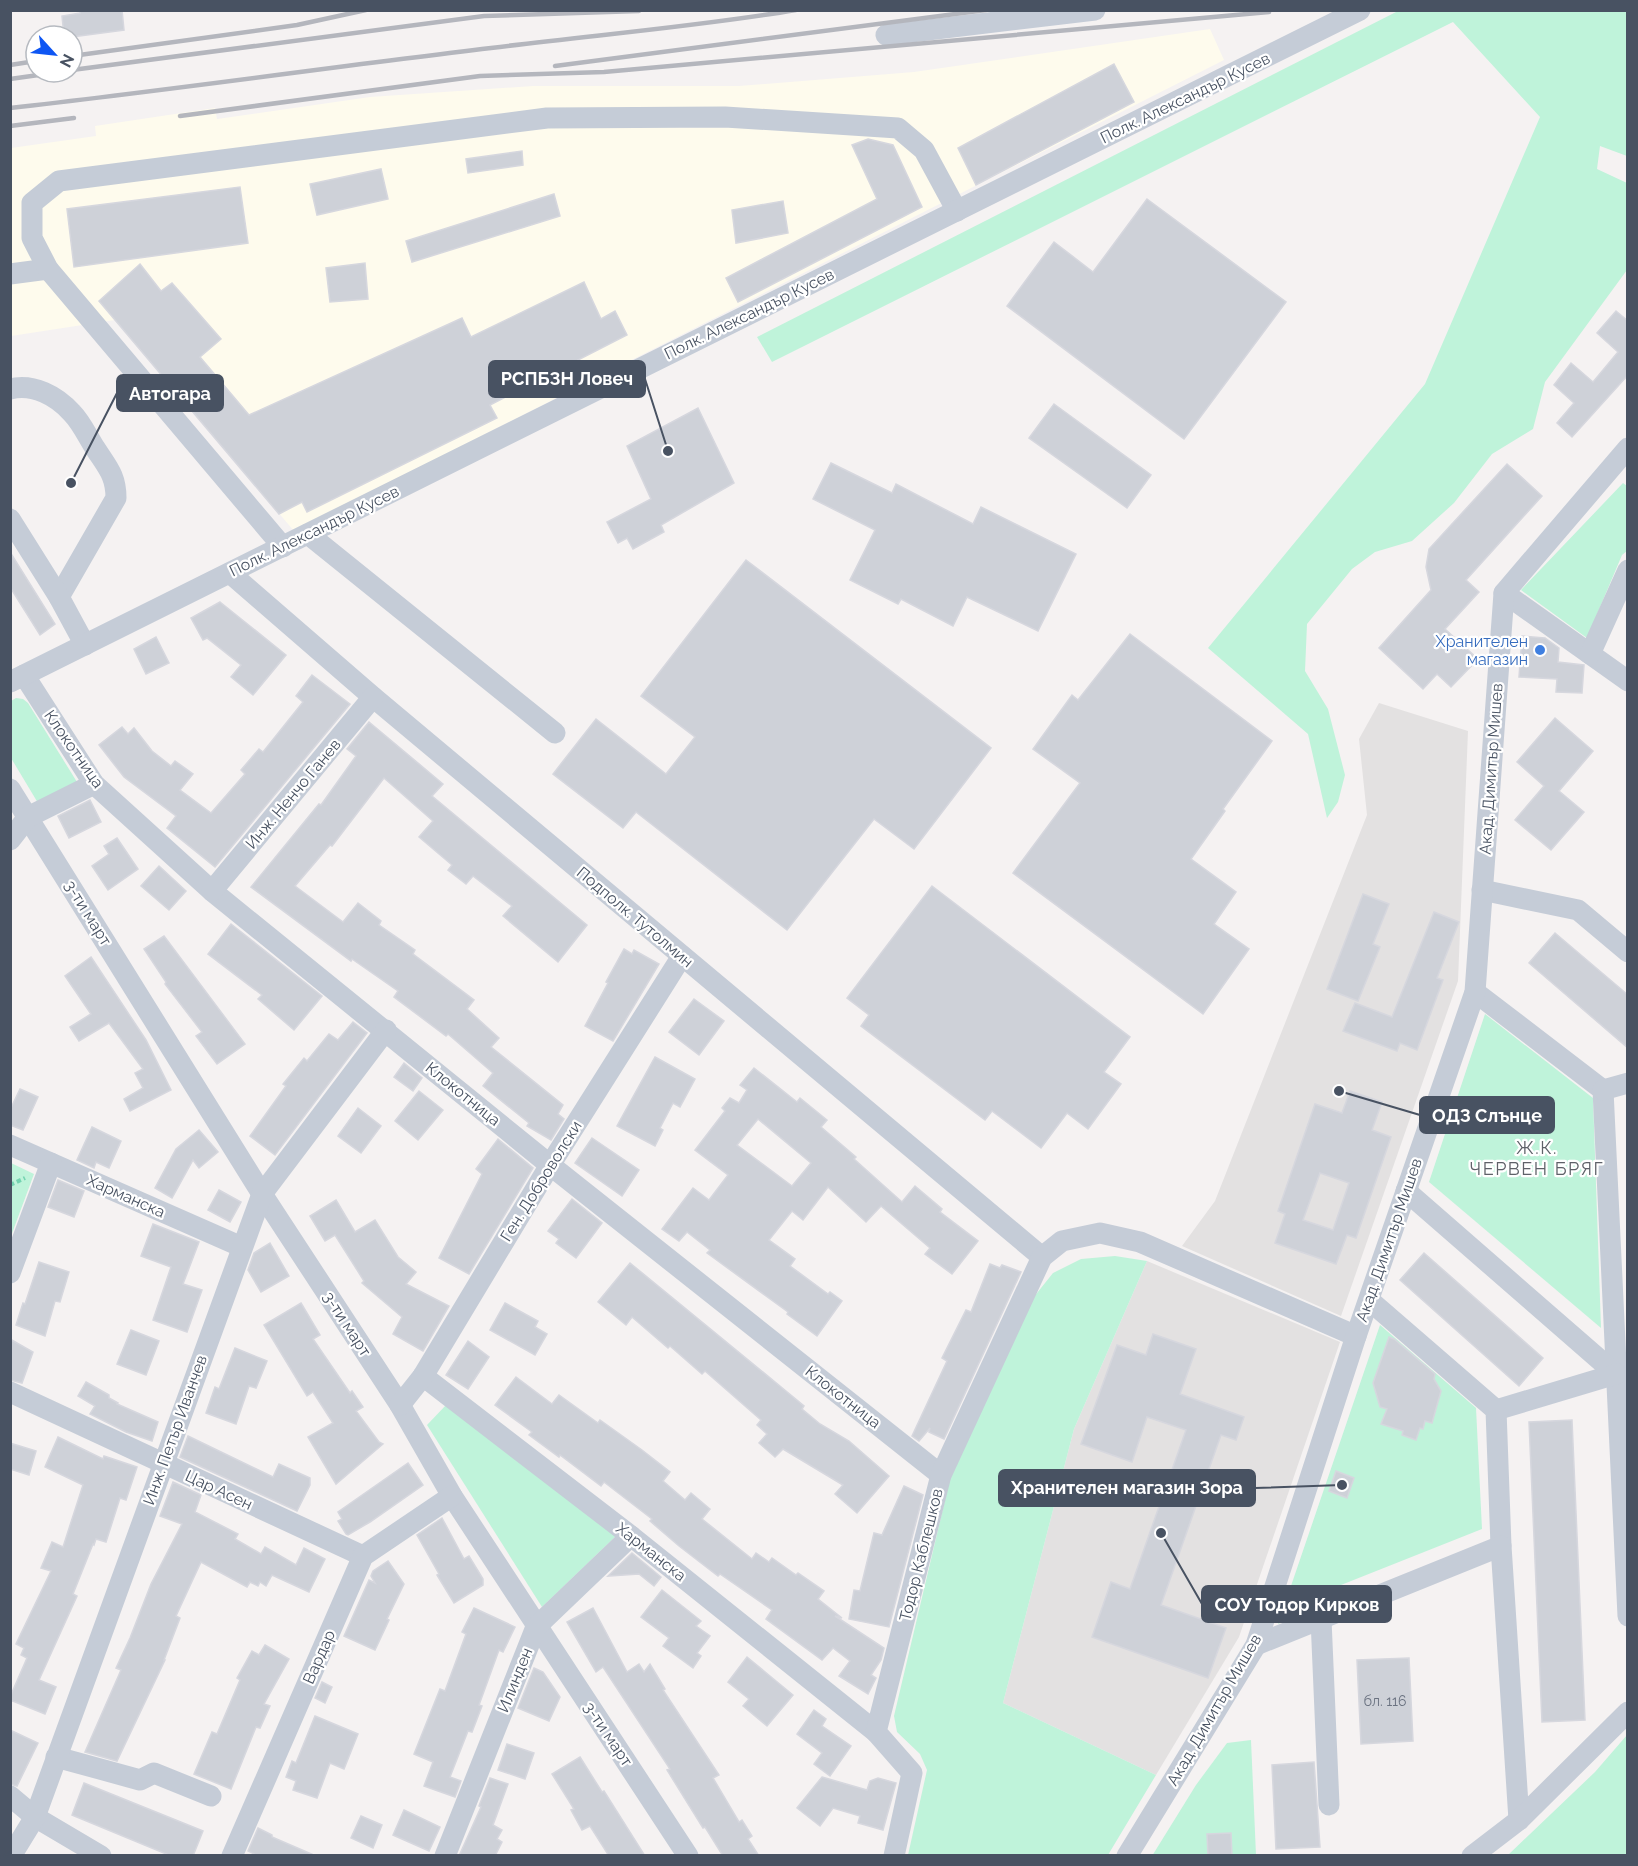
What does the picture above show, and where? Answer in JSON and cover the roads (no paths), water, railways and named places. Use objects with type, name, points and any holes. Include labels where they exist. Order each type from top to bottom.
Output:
[{"type":"street","points":[[886,35],[1095,10]]},
{"type":"street","name":"Полк. Александър Кусев","points":[[17,679],[1360,10]]},
{"type":"street","points":[[283,547],[48,269],[32,238],[32,203],[59,181],[547,118],[725,117],[898,128],[924,150],[957,211]]},
{"type":"street","points":[[10,274],[48,269]]},
{"type":"street","points":[[10,389],[19,387],[38,389],[56,399],[73,413],[116,481],[116,498],[59,597]]},
{"type":"street","points":[[1628,448],[1504,593],[1628,681]]},
{"type":"street","points":[[10,519],[59,597],[85,645]]},
{"type":"street","points":[[308,534],[555,733]]},
{"type":"street","points":[[1590,654],[1628,570]]},
{"type":"street","name":"Подполк. Тутолмин","points":[[230,573],[373,697],[1042,1257]]},
{"type":"street","name":"Акад. Димитър Мишев","points":[[1127,1856],[1256,1645],[1356,1336],[1475,992],[1504,593]]},
{"type":"street","name":"Клокотница","points":[[17,679],[94,784],[212,891],[550,1165],[941,1475]]},
{"type":"street","name":"Инж. Ненчо Ганев","points":[[212,891],[373,697]]},
{"type":"street","points":[[10,840],[28,817],[94,784]]},
{"type":"street","name":"3-ти март","points":[[10,789],[262,1194],[400,1405],[452,1496],[688,1856]]},
{"type":"street","points":[[1482,890],[1578,910],[1628,952]]},
{"type":"street","name":"Ген. Доброволски","points":[[400,1405],[423,1376],[550,1165],[682,956]]},
{"type":"street","points":[[1475,992],[1603,1090],[1616,1374],[1623,1419],[1628,1616]]},
{"type":"street","name":"Инж. Петър Иванчев","points":[[11,1856],[34,1817],[262,1194],[386,1030]]},
{"type":"street","points":[[1603,1090],[1628,1083]]},
{"type":"street","name":"Харманска","points":[[10,1145],[242,1247]]},
{"type":"street","points":[[10,1273],[51,1163]]},
{"type":"street","points":[[1406,1191],[1616,1374]]},
{"type":"street","points":[[1042,1257],[1062,1240],[1100,1233],[1140,1242],[1356,1336]]},
{"type":"street","name":"Тодор Каблешков","points":[[876,1732],[941,1475],[1042,1257]]},
{"type":"street","points":[[1369,1300],[1496,1410],[1501,1546],[1519,1820]]},
{"type":"street","points":[[1496,1410],[1616,1374]]},
{"type":"street","name":"Харманска","points":[[423,1376],[631,1536],[876,1732]]},
{"type":"street","name":"Цар Асен","points":[[10,1392],[363,1556]]},
{"type":"street","points":[[363,1556],[452,1496]]},
{"type":"street","name":"Илинден","points":[[445,1856],[536,1627],[631,1536]]},
{"type":"street","points":[[1256,1645],[1501,1546]]},
{"type":"street","name":"Вардар","points":[[232,1856],[363,1556]]},
{"type":"street","points":[[1321,1619],[1329,1805]]},
{"type":"street","points":[[1472,1856],[1519,1820],[1628,1712]]},
{"type":"street","points":[[876,1732],[912,1773],[894,1856]]},
{"type":"street","points":[[56,1757],[140,1780],[154,1773],[211,1797]]},
{"type":"street","points":[[10,1796],[34,1817],[101,1856]]},
{"type":"railway","points":[[84,54],[297,25],[366,10]]},
{"type":"railway","points":[[10,108],[796,10]]},
{"type":"railway","points":[[555,66],[986,10]]},
{"type":"railway","points":[[84,68],[484,16],[639,11]]},
{"type":"railway","points":[[180,116],[480,76],[604,72],[1269,12]]},
{"type":"railway","points":[[10,65],[24,63]]},
{"type":"railway","points":[[10,79],[24,77]]},
{"type":"railway","points":[[10,126],[74,118]]},
{"type":"place","name":"РСПБЗН Ловеч","points":[[668,451]]},
{"type":"place","name":"Автогара","points":[[71,483]]},
{"type":"place","name":"Хранителен магазин","points":[[1540,650]]},
{"type":"place","name":"ОДЗ Слънце","points":[[1339,1091]]},
{"type":"place","name":"Хранителен магазин Зора","points":[[1342,1485]]},
{"type":"place","name":"СОУ Тодор Кирков","points":[[1161,1533]]},
{"type":"district","name":"Ж.К. ЧЕРВЕН БРЯГ","points":[[1537,1157]]}]
